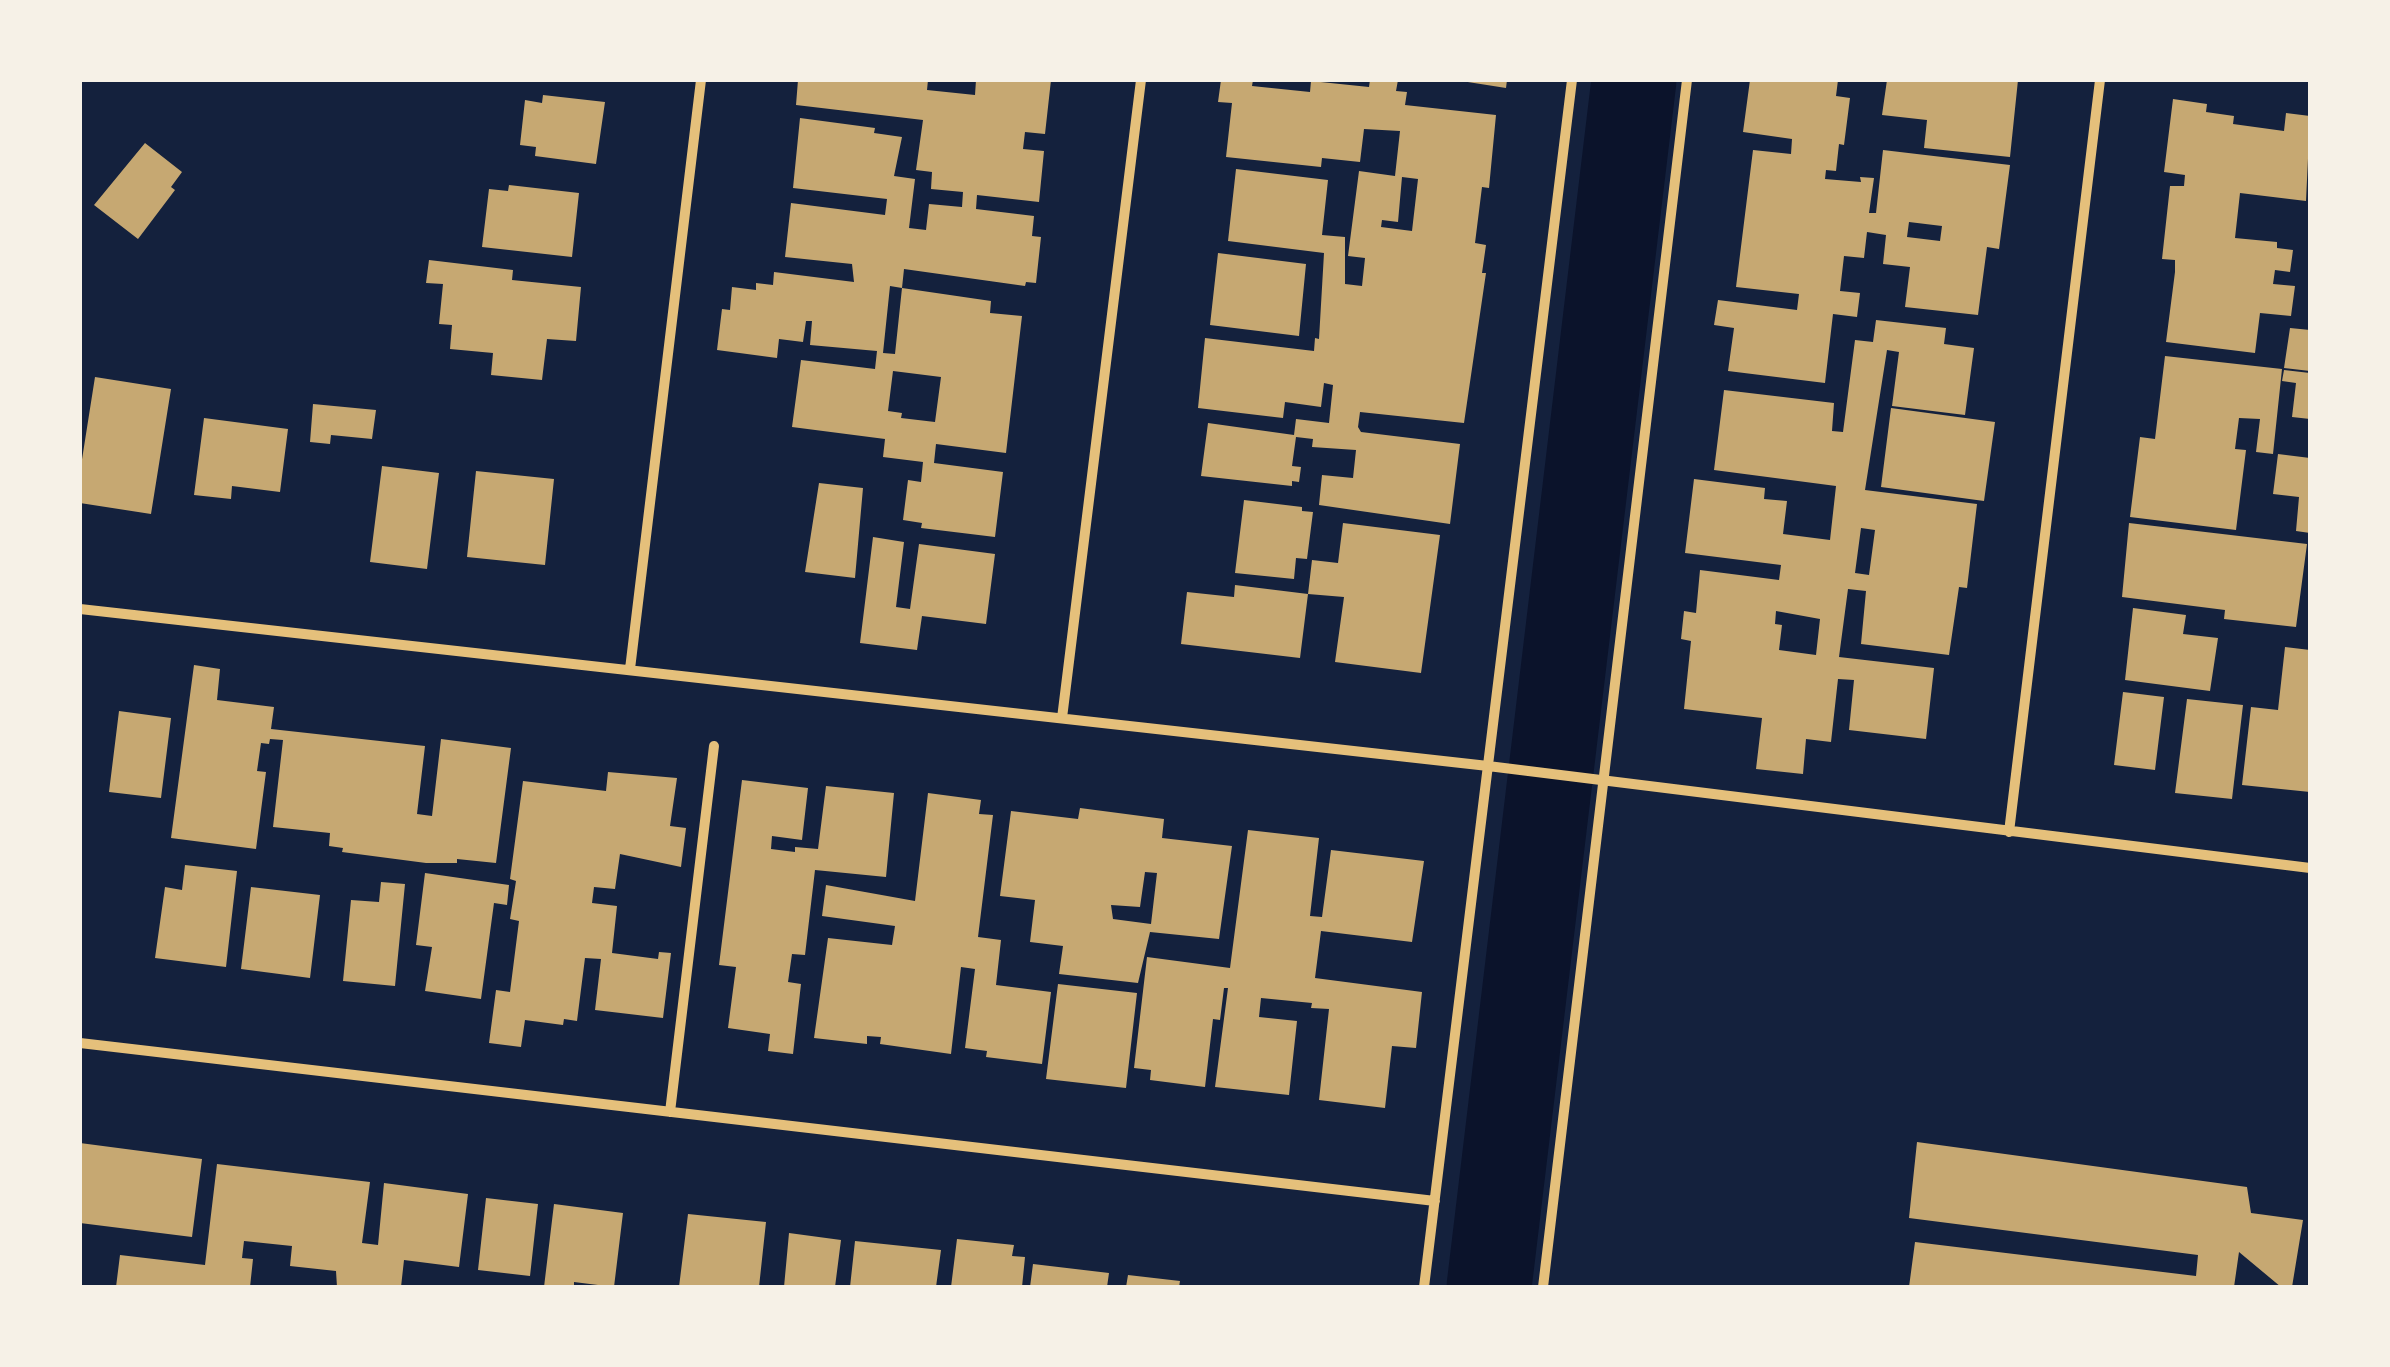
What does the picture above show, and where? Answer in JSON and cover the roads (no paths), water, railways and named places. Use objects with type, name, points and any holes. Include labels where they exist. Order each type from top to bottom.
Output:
[{"type":"street","points":[[630,669],[701,80]]},
{"type":"street","points":[[1062,718],[1141,80]]},
{"type":"street","points":[[1424,1287],[1572,80]]},
{"type":"street","points":[[1543,1287],[1687,80]]},
{"type":"street","points":[[2009,832],[2100,80]]},
{"type":"street","points":[[80,609],[1488,766],[2310,868]]},
{"type":"street","points":[[670,1112],[714,746]]},
{"type":"street","points":[[80,1043],[1434,1200]]},
{"type":"waterway","points":[[1489,1287],[1634,80]]}]
